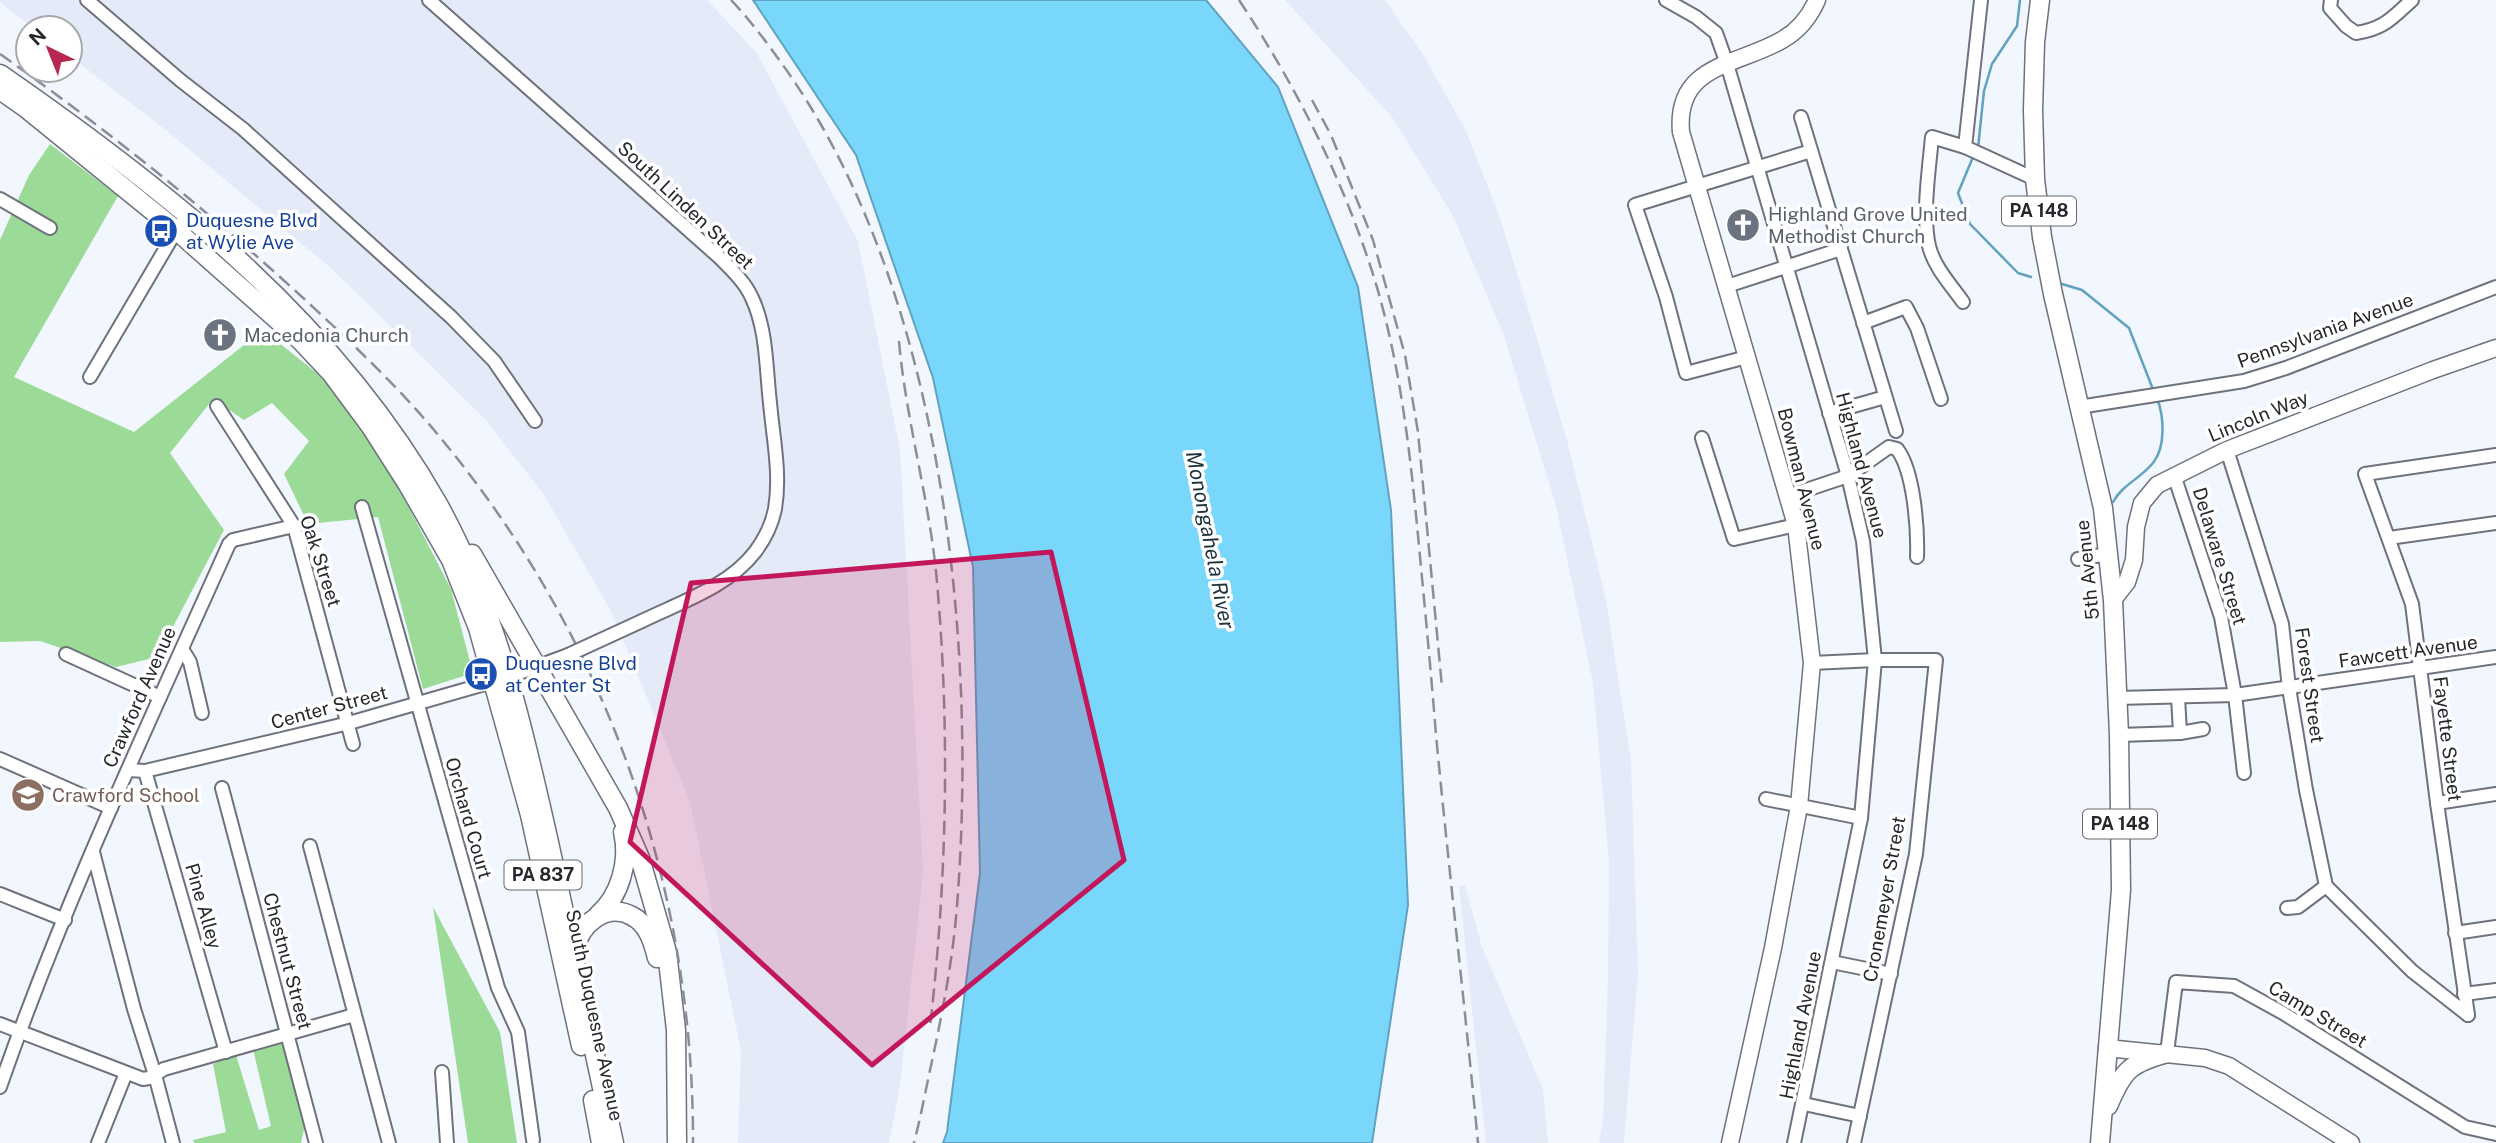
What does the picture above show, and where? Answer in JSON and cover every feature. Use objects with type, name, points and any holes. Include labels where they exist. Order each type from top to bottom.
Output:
[{"type":"main road","name":"Bowman Avenue","points":[[1730,1143],[1773,948],[1799,806],[1812,663],[1796,525],[1682,132],[1681,108],[1691,85],[1727,64],[1781,41],[1802,24],[1817,0]]},
{"type":"main road","name":"5th Avenue","points":[[2040,0],[2035,42],[2033,110],[2035,179],[2051,283],[2102,508],[2113,600],[2122,890],[2100,1143]]},
{"type":"main road","name":"PA 837","points":[[0,74],[93,141],[181,222]]},
{"type":"main road","name":"South Duquesne Avenue","points":[[0,90],[181,222],[278,297],[306,324],[349,375],[393,433],[438,504],[482,602],[501,678],[601,1143]]},
{"type":"main road","name":"South Duquesne Avenue","points":[[181,222],[331,373],[372,427],[451,560],[501,678],[536,786],[614,1143]]},
{"type":"main road","name":"Lincoln Way","points":[[2113,600],[2127,582],[2134,560],[2136,527],[2142,503],[2157,485],[2227,450],[2496,348]]},
{"type":"main road","name":"PA 837","points":[[393,433],[446,507],[618,808],[640,858],[667,952],[676,1030],[677,1143]]},
{"type":"main road","points":[[576,964],[576,941],[580,930],[607,907],[618,890],[626,842],[618,808]]},
{"type":"main road","points":[[598,915],[614,912],[631,915],[645,926],[653,941],[659,964],[667,1025],[669,1143]]},
{"type":"main road","points":[[2107,1048],[2205,1058],[2229,1066],[2351,1143]]},
{"type":"main road","points":[[2102,1122],[2118,1081],[2127,1069],[2142,1060],[2167,1053]]},
{"type":"street","points":[[87,0],[180,80],[243,129],[451,317],[494,362],[534,421]]},
{"type":"street","name":"South Linden Street","points":[[429,0],[719,257],[739,277],[752,297],[762,328],[778,487],[775,511],[767,532],[754,553],[734,573],[713,588],[537,668]]},
{"type":"street","name":"Highland Avenue","points":[[1667,0],[1716,33],[1848,476],[1863,541],[1875,660],[1861,818],[1794,1143]]},
{"type":"street","points":[[1972,151],[1981,0]]},
{"type":"street","points":[[2331,0],[2330,8],[2356,33],[2374,31],[2389,22],[2412,0]]},
{"type":"street","points":[[1801,117],[1896,431]]},
{"type":"street","points":[[1963,302],[1937,266],[1929,246],[1926,200],[1932,137],[1972,151],[2035,179]]},
{"type":"street","points":[[1747,357],[1686,373],[1666,297],[1635,205],[1811,151]]},
{"type":"street","points":[[0,199],[50,229]]},
{"type":"street","points":[[90,377],[181,222]]},
{"type":"street","points":[[1727,286],[1841,249]]},
{"type":"street","name":"Pennsylvania Avenue","points":[[2079,407],[2244,381],[2286,368],[2496,287]]},
{"type":"street","points":[[1863,323],[1906,307],[1917,328],[1941,399]]},
{"type":"street","points":[[1829,413],[1885,397]]},
{"type":"street","name":"Oak Street","points":[[217,406],[294,526],[353,744]]},
{"type":"street","points":[[1702,438],[1734,539],[1796,525]]},
{"type":"street","points":[[1787,496],[1848,476],[1889,447],[1897,449],[1906,466],[1918,526],[1917,557]]},
{"type":"street","name":"Forest Street","points":[[2227,450],[2283,624],[2289,688],[2326,886]]},
{"type":"street","name":"Fayette Street","points":[[2326,886],[2412,971],[2468,1015],[2412,604],[2365,474],[2496,455]]},
{"type":"street","name":"Delaware Street","points":[[2174,475],[2221,617],[2235,695],[2244,773]]},
{"type":"street","name":"Orchard Court","points":[[362,507],[498,988],[517,1032],[533,1140]]},
{"type":"street","points":[[2389,538],[2496,523]]},
{"type":"street","name":"Crawford Avenue","points":[[0,1087],[19,1031],[111,808],[229,544],[233,540],[294,526]]},
{"type":"street","points":[[2078,559],[2108,554]]},
{"type":"street","points":[[182,649],[190,662],[202,713]]},
{"type":"street","points":[[66,654],[160,697]]},
{"type":"street","name":"Fawcett Avenue","points":[[2117,698],[2235,695],[2496,657]]},
{"type":"street","points":[[1812,663],[1875,660]]},
{"type":"street","name":"Cronemeyer Street","points":[[1854,1143],[1916,854],[1936,660],[1875,660]]},
{"type":"street","name":"Center Street","points":[[128,770],[145,771],[349,723],[537,668]]},
{"type":"street","points":[[2178,697],[2180,733]]},
{"type":"street","points":[[2119,736],[2203,729]]},
{"type":"street","points":[[0,759],[111,808]]},
{"type":"street","name":"Pine Alley","points":[[145,771],[226,1052]]},
{"type":"street","name":"Chestnut Street","points":[[222,788],[316,1143]]},
{"type":"street","points":[[2437,803],[2496,794]]},
{"type":"street","points":[[1766,799],[1861,818]]},
{"type":"street","points":[[310,846],[389,1143]]},
{"type":"street","points":[[93,852],[173,1143]]},
{"type":"street","points":[[2287,908],[2298,906],[2326,886]]},
{"type":"street","points":[[0,894],[65,920]]},
{"type":"street","points":[[2455,933],[2496,927]]},
{"type":"street","points":[[1832,962],[1891,974]]},
{"type":"street","name":"Camp Street","points":[[2167,1053],[2176,982],[2234,986],[2283,1013],[2465,1127],[2496,1134]]},
{"type":"street","points":[[2464,994],[2496,990]]},
{"type":"street","points":[[0,1024],[143,1079],[164,1069],[355,1015]]},
{"type":"street","points":[[442,1072],[447,1143]]},
{"type":"street","points":[[97,1143],[126,1073]]},
{"type":"street","points":[[1804,1104],[1860,1116]]},
{"type":"highlighted area","points":[[1051,552],[1124,860],[872,1065],[630,842],[691,583]]},
{"type":"shaded area","points":[[707,0],[756,52],[858,241],[900,449],[923,872],[900,1086],[889,1143],[738,1143],[741,1051],[690,801],[611,611],[544,495],[486,420],[332,269],[167,131],[84,67],[84,14],[15,14],[0,2]]},
{"type":"shaded area","points":[[1285,0],[1385,0],[1424,56],[1466,131],[1499,215],[1532,322],[1568,444],[1606,600],[1631,761],[1638,974],[1624,1143],[1599,1143],[1603,1120],[1609,862],[1593,683],[1556,506],[1503,333],[1452,214],[1392,117]]},
{"type":"shaded area","points":[[1465,885],[1482,947],[1543,1089],[1548,1143],[1486,1143],[1459,886]]},
{"type":"green space","points":[[50,144],[118,196],[14,377],[134,432],[263,330],[328,382],[388,467],[451,589],[473,673],[423,689],[378,517],[308,524],[284,474],[309,441],[272,403],[244,420],[213,399],[170,453],[224,530],[157,657],[116,667],[40,641],[0,642],[0,240],[29,175]]},
{"type":"green space","points":[[433,907],[500,1032],[517,1143],[468,1143]]},
{"type":"green space","points":[[285,1043],[305,1125],[301,1143],[194,1143],[193,1140],[226,1132],[213,1064],[236,1055],[259,1130],[271,1126],[253,1049]]},
{"type":"water","name":"Monongahela River","points":[[753,0],[1206,0],[1278,87],[1358,287],[1391,510],[1408,905],[1372,1143],[943,1143],[947,1132],[980,873],[973,567],[933,378],[856,155]]},
{"type":"waterway","points":[[1978,148],[1984,91],[1992,64],[2017,26],[2020,0]]},
{"type":"waterway","points":[[1973,157],[1958,193],[1970,224],[2018,273],[2031,277]]},
{"type":"waterway","points":[[2062,284],[2082,290],[2129,328],[2154,392]]},
{"type":"waterway","points":[[2113,502],[2121,491],[2153,463],[2160,449],[2163,431],[2157,398]]},
{"type":"railway","points":[[731,0],[780,61],[835,150],[879,249],[913,356],[937,467],[953,580],[961,692],[962,802],[957,906],[950,964],[914,1143]]},
{"type":"railway","points":[[1239,0],[1314,128],[1358,230],[1389,334],[1412,475],[1478,1143]]},
{"type":"railway","points":[[0,54],[154,170],[229,232],[320,314],[414,407],[505,523],[554,603],[596,687],[631,774],[658,863],[678,955],[689,1048],[693,1143]]},
{"type":"railway","points":[[1312,100],[1331,135],[1373,240],[1405,355],[1418,432],[1442,687]]},
{"type":"railway","points":[[899,341],[934,552],[944,693],[943,860],[930,1027]]},
{"type":"place","name":"Highland Grove United Methodist Church","points":[[1743,225]]},
{"type":"place","name":"Duquesne Blvd at Wylie Ave","points":[[161,231]]},
{"type":"place","name":"Macedonia Church","points":[[220,335]]},
{"type":"place","name":"Duquesne Blvd at Center St","points":[[481,674]]},
{"type":"place","name":"Crawford School","points":[[28,795]]}]
